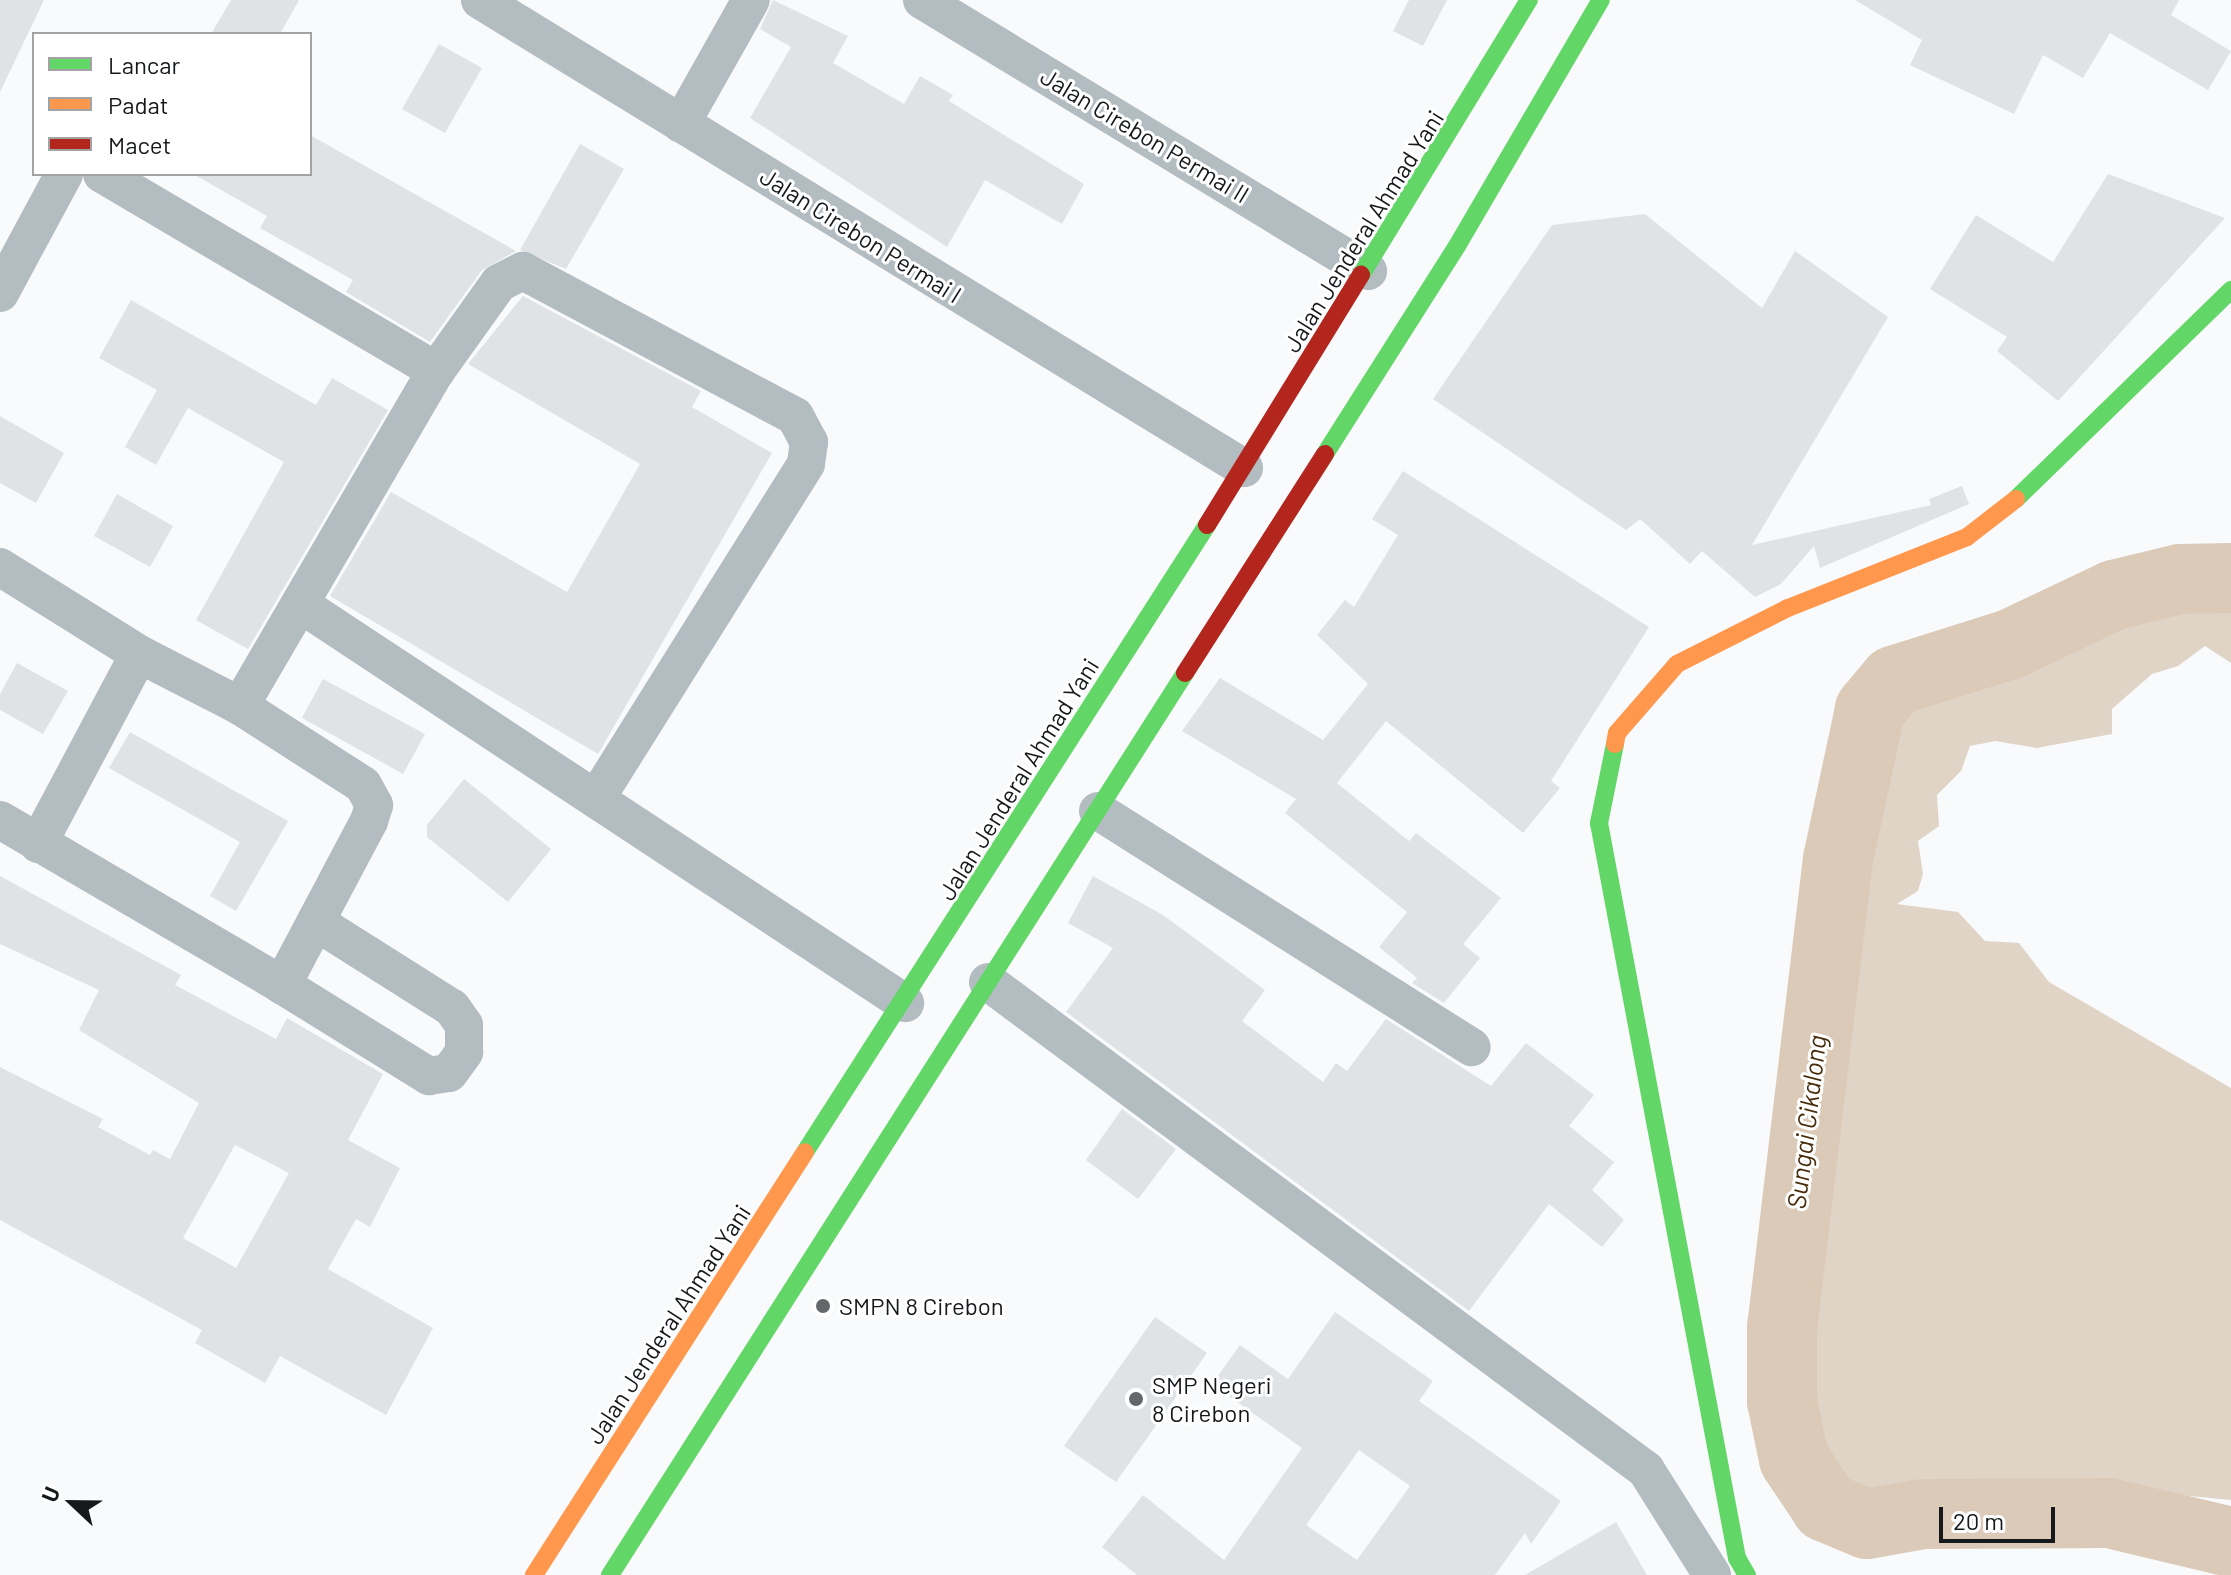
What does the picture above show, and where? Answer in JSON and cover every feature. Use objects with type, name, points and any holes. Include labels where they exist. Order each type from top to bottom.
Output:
[{"type":"main road","name":"Jalan Jenderal Ahmad Yani","points":[[534,1575],[905,1003],[1244,468],[1368,271],[1529,0]]},
{"type":"main road","points":[[610,1575],[1457,246],[1601,0]]},
{"type":"main road","points":[[1747,1575],[1737,1558],[1599,823],[1617,733],[1677,664],[1788,608],[1967,537],[2027,491],[2231,290]]},
{"type":"street","name":"Jalan Cirebon Permai I","points":[[480,0],[1244,468]]},
{"type":"street","points":[[681,124],[751,0]]},
{"type":"street","name":"Jalan Cirebon Permai II","points":[[922,0],[1368,271]]},
{"type":"street","points":[[0,293],[63,176]]},
{"type":"street","points":[[105,176],[436,371]]},
{"type":"street","points":[[240,706],[436,371],[499,283],[523,271],[795,416],[809,442],[806,464],[596,799]]},
{"type":"street","points":[[0,567],[139,654],[240,706],[363,785],[374,805],[282,985]]},
{"type":"street","points":[[300,604],[905,1003]]},
{"type":"street","points":[[38,844],[139,654]]},
{"type":"street","points":[[1098,811],[1472,1047]]},
{"type":"street","points":[[0,820],[282,985],[429,1076],[449,1073],[464,1052],[464,1025],[452,1008],[316,922]]},
{"type":"street","points":[[988,982],[1646,1470],[1712,1575]]},
{"type":"shaded area","points":[[2231,595],[2231,663],[2205,646],[2178,666],[2152,674],[2112,709],[2112,734],[2037,748],[1995,741],[1970,746],[1961,771],[1937,795],[1939,826],[1918,841],[1923,874],[1918,891],[1897,904],[1958,912],[1985,941],[2019,943],[2049,982],[2231,1088],[2231,1500],[2106,1488],[1855,1499],[1824,1477],[1800,1439],[1797,1377],[1803,1269],[1839,1078],[1841,946],[1854,847],[1880,733],[1894,703],[1916,687],[2033,655],[2110,608]]},
{"type":"building","points":[[0,0],[44,0],[0,92]]},
{"type":"building","points":[[231,0],[299,0],[281,32],[212,32]]},
{"type":"building","points":[[773,0],[848,36],[833,63],[904,104],[920,76],[953,95],[949,101],[1084,184],[1062,224],[985,180],[947,247],[750,118],[791,47],[760,29]]},
{"type":"building","points":[[1409,0],[1447,0],[1423,46],[1393,31]]},
{"type":"building","points":[[1855,0],[2179,0],[2171,15],[2231,51],[2208,90],[2110,33],[2083,78],[2043,55],[2014,114],[1910,65],[1922,40]]},
{"type":"building","points":[[439,44],[482,68],[445,133],[402,109]]},
{"type":"building","points":[[312,136],[516,251],[482,270],[430,342],[346,292],[353,280],[260,228],[267,216],[197,176],[312,176]]},
{"type":"building","points":[[580,144],[624,169],[566,269],[520,250]]},
{"type":"building","points":[[2108,174],[2225,218],[2058,401],[1997,351],[2007,337],[1930,289],[1976,215],[2053,262]]},
{"type":"building","points":[[1645,214],[1762,308],[1795,251],[1888,317],[1752,545],[1931,505],[1929,499],[1962,486],[1969,504],[1820,568],[1814,546],[1781,584],[1755,597],[1702,551],[1690,564],[1640,519],[1626,530],[1433,399],[1552,225]]},
{"type":"building","points":[[523,296],[701,391],[692,407],[772,453],[598,754],[330,596],[391,492],[567,592],[640,464],[468,364]]},
{"type":"building","points":[[131,300],[316,405],[332,378],[388,410],[248,649],[196,620],[284,462],[188,408],[156,465],[125,447],[157,390],[99,358]]},
{"type":"building","points":[[0,416],[64,453],[36,503],[0,483]]},
{"type":"building","points":[[1403,471],[1649,627],[1551,781],[1560,788],[1523,833],[1386,721],[1337,783],[1409,841],[1416,833],[1501,898],[1463,944],[1480,958],[1444,1003],[1412,983],[1417,978],[1379,947],[1407,912],[1285,813],[1296,799],[1182,731],[1220,678],[1323,740],[1368,684],[1317,635],[1345,600],[1354,607],[1398,535],[1372,519]]},
{"type":"building","points":[[117,494],[173,526],[150,567],[94,536]]},
{"type":"building","points":[[17,663],[68,691],[43,734],[0,710],[0,694]]},
{"type":"building","points":[[323,679],[425,734],[403,774],[302,718]]},
{"type":"building","points":[[130,732],[288,821],[236,911],[210,896],[240,842],[109,768]]},
{"type":"building","points":[[464,779],[551,849],[508,902],[427,837],[427,825]]},
{"type":"building","points":[[0,876],[181,975],[175,985],[276,1039],[287,1018],[383,1074],[348,1140],[400,1168],[370,1227],[356,1219],[328,1269],[433,1328],[386,1415],[280,1356],[265,1383],[195,1343],[202,1330],[0,1220],[0,1067],[103,1119],[98,1127],[150,1155],[153,1150],[170,1159],[199,1103],[79,1030],[99,990],[0,944]],"holes":[[[235,1145],[289,1173],[236,1268],[183,1238]]]},
{"type":"building","points":[[1093,876],[1163,915],[1265,990],[1242,1021],[1323,1082],[1336,1063],[1347,1071],[1386,1019],[1491,1086],[1526,1043],[1594,1095],[1569,1126],[1614,1162],[1592,1190],[1624,1220],[1602,1247],[1549,1204],[1469,1311],[1066,1012],[1113,948],[1068,923]]},
{"type":"building","points":[[1122,1109],[1176,1149],[1138,1199],[1086,1160]]},
{"type":"building","points":[[1335,1312],[1433,1381],[1419,1401],[1561,1501],[1531,1544],[1525,1533],[1495,1575],[1137,1575],[1102,1547],[1143,1495],[1224,1560],[1302,1448],[1212,1384],[1240,1345],[1288,1379]],"holes":[[[1359,1450],[1410,1486],[1357,1560],[1306,1525]]]},
{"type":"building","name":"SMP Negeri 8 Cirebon","points":[[1155,1317],[1207,1353],[1116,1482],[1064,1446]]},
{"type":"building","points":[[1616,1522],[1647,1575],[1525,1575]]},
{"type":"waterway","name":"Sungai Cikalong","points":[[2231,578],[2180,579],[2114,595],[2011,644],[1894,681],[1870,710],[1838,859],[1782,1326],[1782,1401],[1794,1459],[1826,1507],[1867,1524],[1923,1514],[2109,1513],[2231,1542]]},
{"type":"traffic: fast","points":[[1361,275],[1529,0]]},
{"type":"traffic: fast","points":[[1325,454],[1457,246],[1601,0]]},
{"type":"traffic: fast","points":[[2016,499],[2231,290]]},
{"type":"traffic: fast","points":[[805,1152],[1207,525]]},
{"type":"traffic: fast","points":[[610,1575],[1185,673]]},
{"type":"traffic: fast","points":[[1615,744],[1599,823],[1737,1558],[1747,1575]]},
{"type":"traffic: slow","points":[[1615,744],[1617,733],[1677,664],[1788,608],[1967,537],[2016,499]]},
{"type":"traffic: slow","points":[[534,1575],[805,1152]]},
{"type":"traffic: jam","points":[[1207,525],[1361,275]]},
{"type":"traffic: jam","points":[[1185,673],[1325,454]]},
{"type":"place","name":"SMPN 8 Cirebon","points":[[823,1306]]},
{"type":"place","name":"SMP Negeri 8 Cirebon","points":[[1136,1399]]}]
